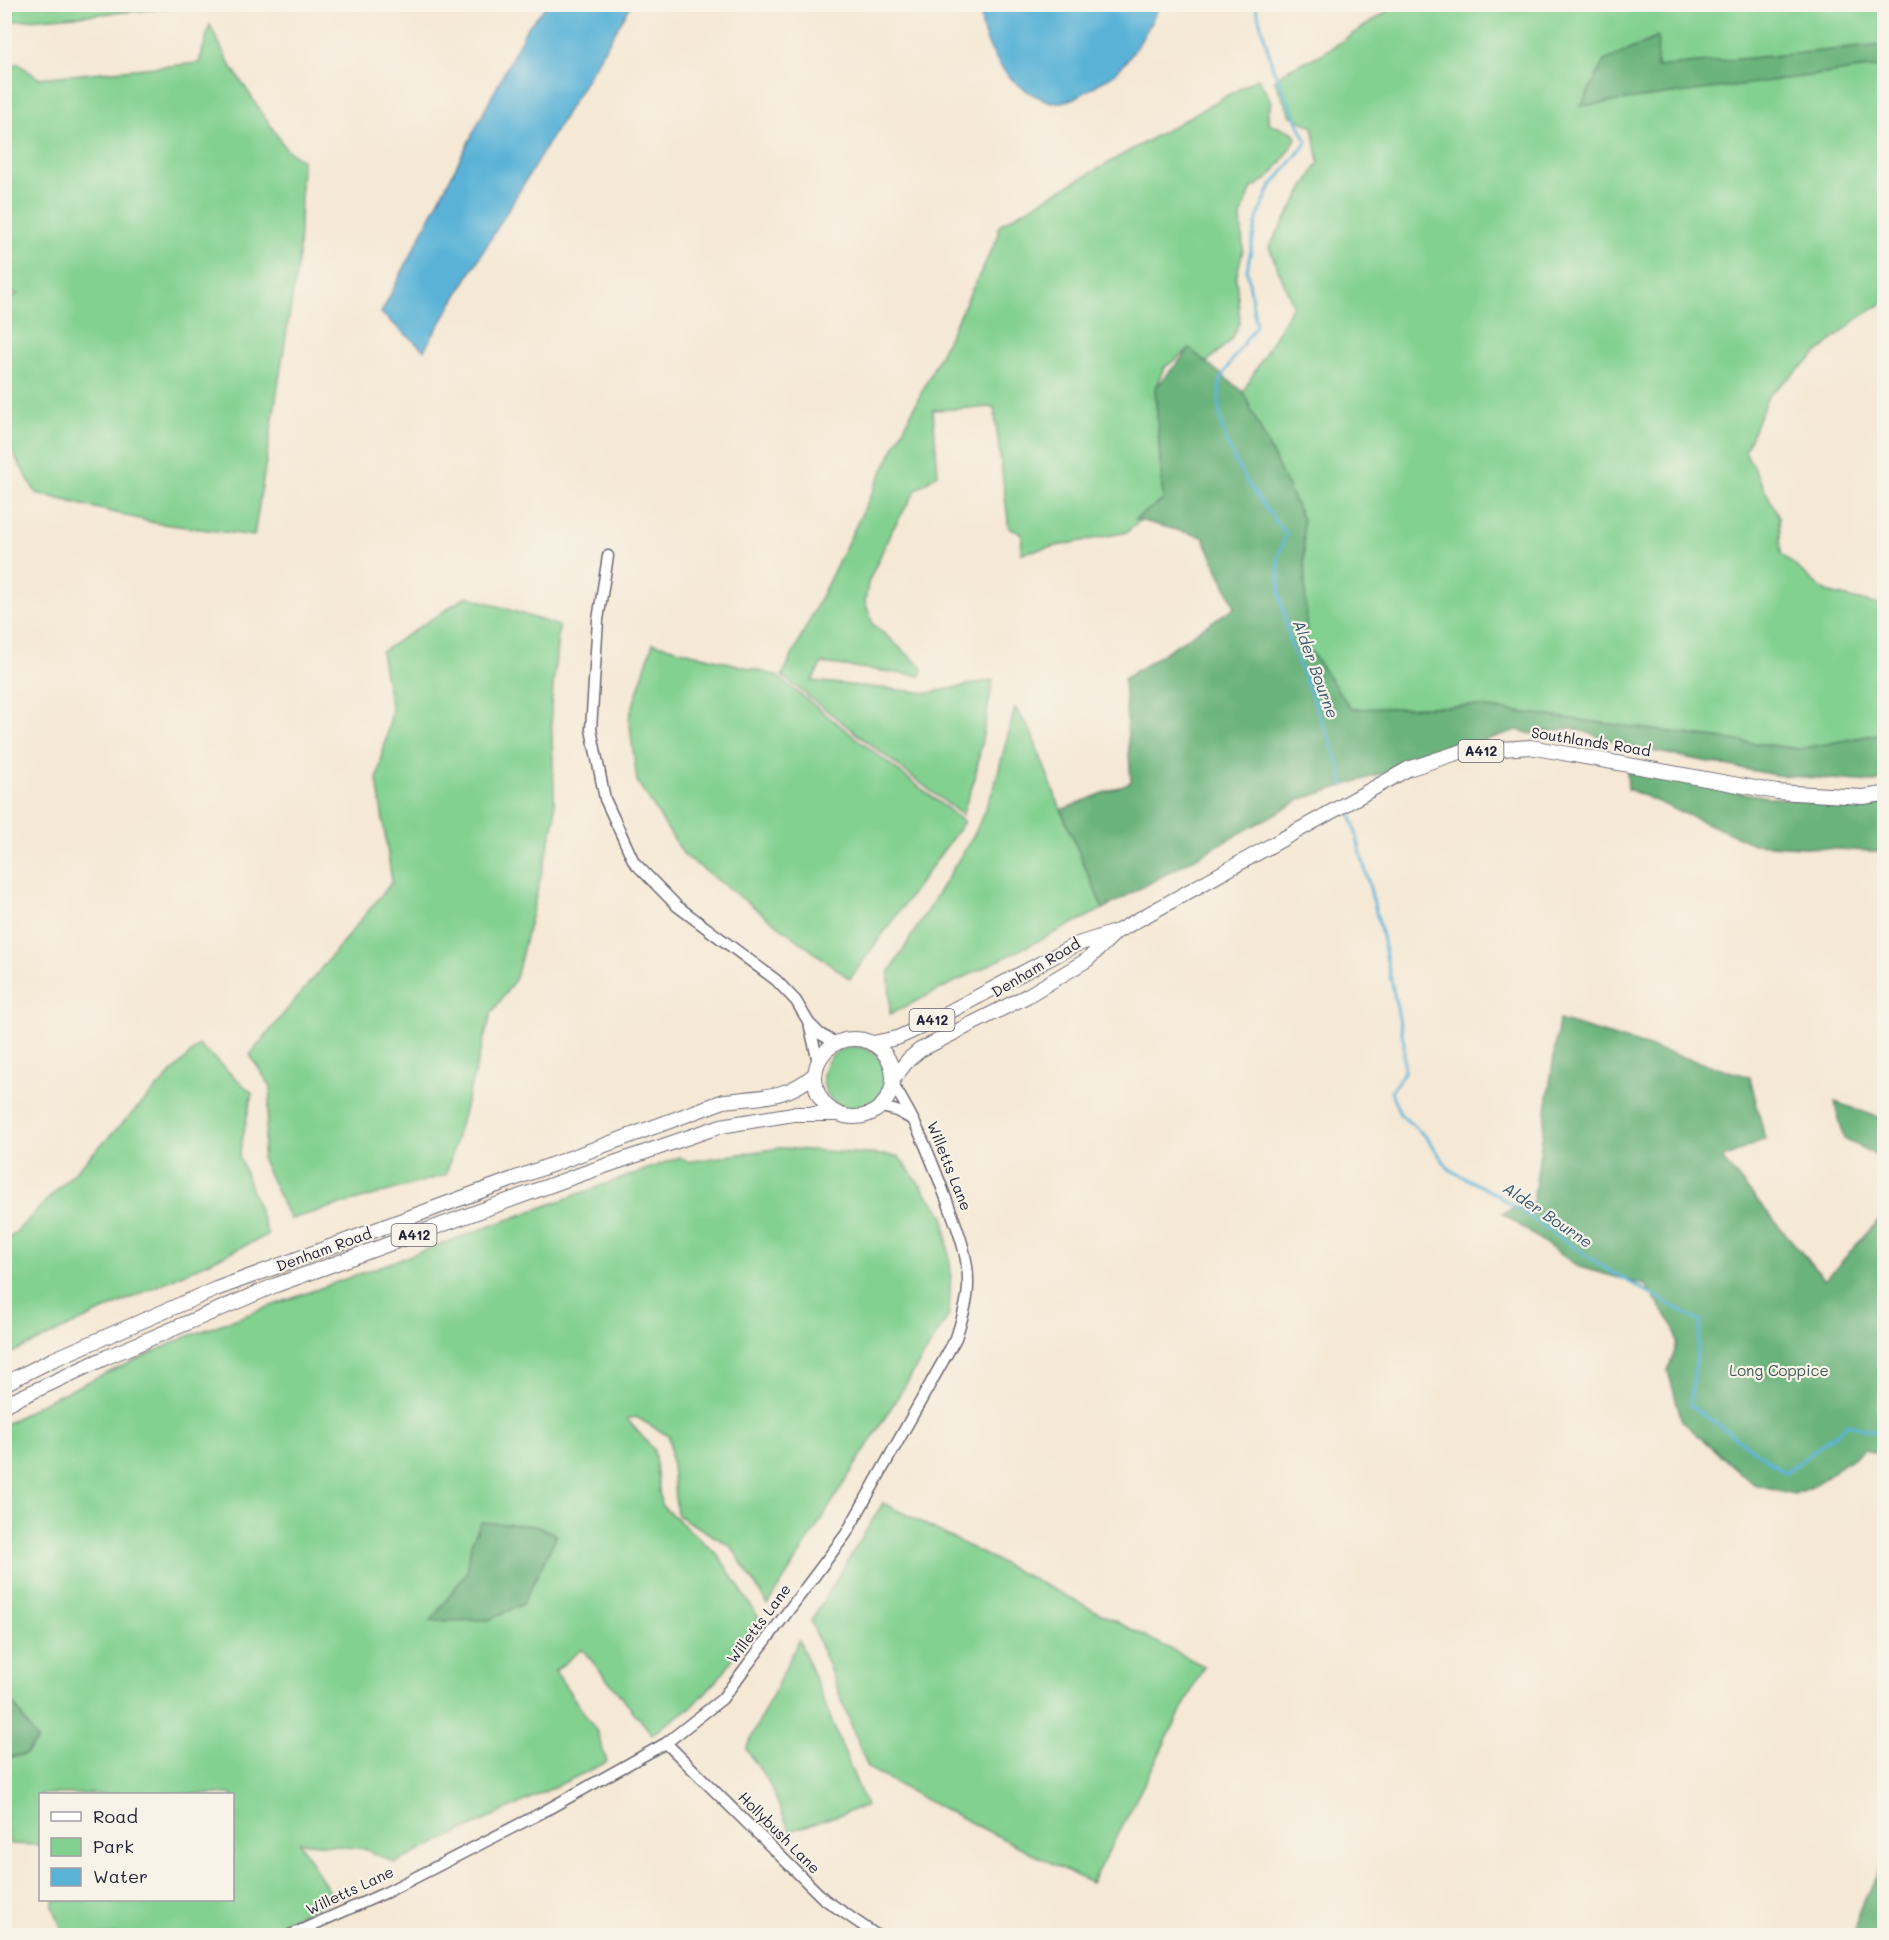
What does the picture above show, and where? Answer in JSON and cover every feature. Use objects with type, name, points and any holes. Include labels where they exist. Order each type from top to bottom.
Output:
[{"type":"main road","name":"Southlands Road","points":[[1118,931],[1408,769],[1460,752],[1530,747],[1777,792],[1863,796],[1884,794]]},
{"type":"main road","name":"Denham Road","points":[[873,1043],[904,1034],[1075,945],[1118,931]]},
{"type":"main road","name":"Denham Road","points":[[894,1082],[908,1060],[920,1050],[1027,996],[1087,960],[1118,931]]},
{"type":"main road","points":[[851,1039],[873,1043],[888,1058],[894,1082],[889,1097],[882,1107],[872,1114],[849,1118],[828,1108],[820,1098],[816,1087],[816,1068],[825,1051],[836,1043],[851,1039]]},
{"type":"main road","name":"Denham Road","points":[[4,1384],[52,1360],[216,1289],[724,1101],[789,1093],[802,1086],[816,1068]]},
{"type":"main road","name":"Denham Road","points":[[4,1405],[106,1357],[276,1285],[576,1176],[721,1126],[793,1114],[838,1114]]},
{"type":"street","points":[[608,556],[597,620],[591,729],[605,799],[634,862],[677,906],[776,980],[796,1001],[809,1023],[826,1039],[836,1043]]},
{"type":"street","points":[[809,1023],[816,1068]]},
{"type":"street","name":"Willetts Lane","points":[[288,1935],[387,1892],[521,1824],[666,1743],[722,1699],[846,1534],[956,1338],[969,1286],[967,1264],[951,1211],[927,1148],[894,1082]]},
{"type":"street","name":"Willetts Lane","points":[[882,1107],[897,1111],[914,1120]]},
{"type":"street","name":"Hollybush Lane","points":[[666,1743],[824,1899],[878,1935]]},
{"type":"green space","points":[[5,5],[171,5],[172,8],[5,22]]},
{"type":"green space","points":[[1397,5],[1884,5],[1884,45],[1657,67],[1657,37],[1581,105],[1884,66],[1884,302],[1857,319],[1768,396],[1745,451],[1779,517],[1781,554],[1826,592],[1884,606],[1884,733],[1799,749],[1473,706],[1351,709],[1306,646],[1303,520],[1243,392],[1293,305],[1269,247],[1319,162],[1313,127],[1291,116],[1274,80],[1289,69],[1322,54]]},
{"type":"green space","points":[[210,25],[229,63],[286,149],[302,160],[299,255],[254,536],[155,523],[36,493],[5,439],[5,301],[18,294],[5,291],[5,65],[19,64],[38,78],[199,63]]},
{"type":"green space","points":[[1658,37],[1657,67],[1884,45],[1884,66],[1581,106],[1604,61]]},
{"type":"green space","points":[[1258,78],[1272,103],[1268,112],[1268,120],[1272,125],[1293,132],[1296,138],[1269,178],[1252,188],[1241,216],[1243,250],[1236,278],[1240,321],[1231,340],[1206,363],[1190,349],[1164,368],[1155,388],[1163,500],[1127,532],[1021,553],[1022,534],[1009,528],[994,407],[933,410],[938,474],[916,490],[891,532],[868,583],[865,602],[873,624],[923,668],[920,676],[822,663],[812,681],[929,693],[993,680],[975,778],[962,815],[782,676],[998,237],[998,228],[1002,223]]},
{"type":"green space","points":[[1190,349],[1243,392],[1303,520],[1307,646],[1351,709],[1473,706],[1799,749],[1884,733],[1884,780],[1873,782],[1775,775],[1632,747],[1573,728],[1532,734],[1517,730],[1302,799],[1103,909],[1061,810],[1131,782],[1124,679],[1235,607],[1203,537],[1135,519],[1163,500],[1155,388]]},
{"type":"green space","points":[[467,596],[559,626],[551,707],[555,819],[516,978],[491,1014],[446,1175],[290,1219],[262,1160],[271,1087],[250,1055],[392,882],[377,780],[392,711],[381,652]]},
{"type":"green space","points":[[653,643],[775,675],[964,822],[850,979],[684,855],[637,781],[629,718]]},
{"type":"green space","points":[[1015,708],[1030,730],[1103,909],[890,1014],[889,973],[975,833],[994,788]]},
{"type":"green space","points":[[1627,772],[1787,799],[1884,803],[1884,852],[1754,844],[1628,789]]},
{"type":"green space","name":"Long Coppice","points":[[1559,1020],[1750,1077],[1765,1139],[1722,1159],[1825,1280],[1884,1214],[1884,1455],[1864,1450],[1813,1486],[1794,1494],[1753,1484],[1682,1421],[1668,1371],[1677,1343],[1674,1327],[1645,1285],[1579,1267],[1502,1213],[1533,1202]]},
{"type":"green space","points":[[199,1045],[252,1093],[239,1156],[268,1235],[5,1356],[5,1243]]},
{"type":"green space","points":[[848,1047],[860,1047],[876,1056],[883,1066],[885,1078],[883,1090],[876,1100],[860,1109],[848,1109],[837,1104],[828,1095],[823,1084],[823,1072],[828,1061],[837,1052]]},
{"type":"green space","points":[[1835,1102],[1884,1119],[1884,1159],[1844,1139]]},
{"type":"green space","points":[[780,1148],[898,1156],[944,1216],[951,1271],[949,1315],[768,1605],[731,1546],[677,1515],[669,1436],[636,1417],[627,1419],[654,1450],[661,1505],[719,1556],[759,1618],[723,1673],[694,1705],[652,1734],[582,1649],[555,1671],[597,1732],[607,1762],[395,1863],[365,1849],[299,1842],[334,1899],[257,1935],[64,1935],[53,1901],[234,1901],[234,1793],[39,1793],[39,1845],[10,1844],[5,1826],[5,1758],[26,1754],[37,1740],[5,1690],[4,1425],[46,1401],[186,1337],[680,1157],[687,1162]],"holes":[[[467,1572],[489,1620],[432,1620]]]},
{"type":"green space","points":[[883,1503],[1204,1666],[1091,1883],[928,1801],[868,1768],[811,1621]]},
{"type":"green space","points":[[481,1522],[538,1526],[557,1535],[523,1604],[489,1620],[431,1621],[467,1572],[471,1544]]},
{"type":"green space","points":[[799,1640],[866,1806],[790,1831],[768,1781],[746,1749]]},
{"type":"green space","points":[[5,1690],[37,1740],[26,1754],[5,1758]]},
{"type":"green space","points":[[1884,1861],[1884,1935],[1854,1935],[1859,1911]]},
{"type":"water","points":[[981,4],[1160,5],[1135,50],[1115,73],[1076,98],[1054,102],[1029,92],[1005,72],[986,38]]},
{"type":"water","points":[[547,5],[631,5],[424,350],[381,313],[527,28]]},
{"type":"waterway","name":"Alder Bourne","points":[[1255,4],[1273,68],[1307,142],[1270,188],[1257,219],[1247,270],[1256,325],[1221,380],[1219,402],[1221,423],[1227,443],[1247,482],[1286,534],[1278,558],[1280,596],[1290,642],[1337,758],[1344,786]]},
{"type":"waterway","name":"Alder Bourne","points":[[1349,807],[1380,927],[1404,1042],[1404,1072],[1391,1092],[1400,1114],[1426,1137],[1450,1170],[1494,1193],[1608,1270],[1701,1322],[1690,1405],[1786,1473],[1848,1424],[1884,1434]]}]
